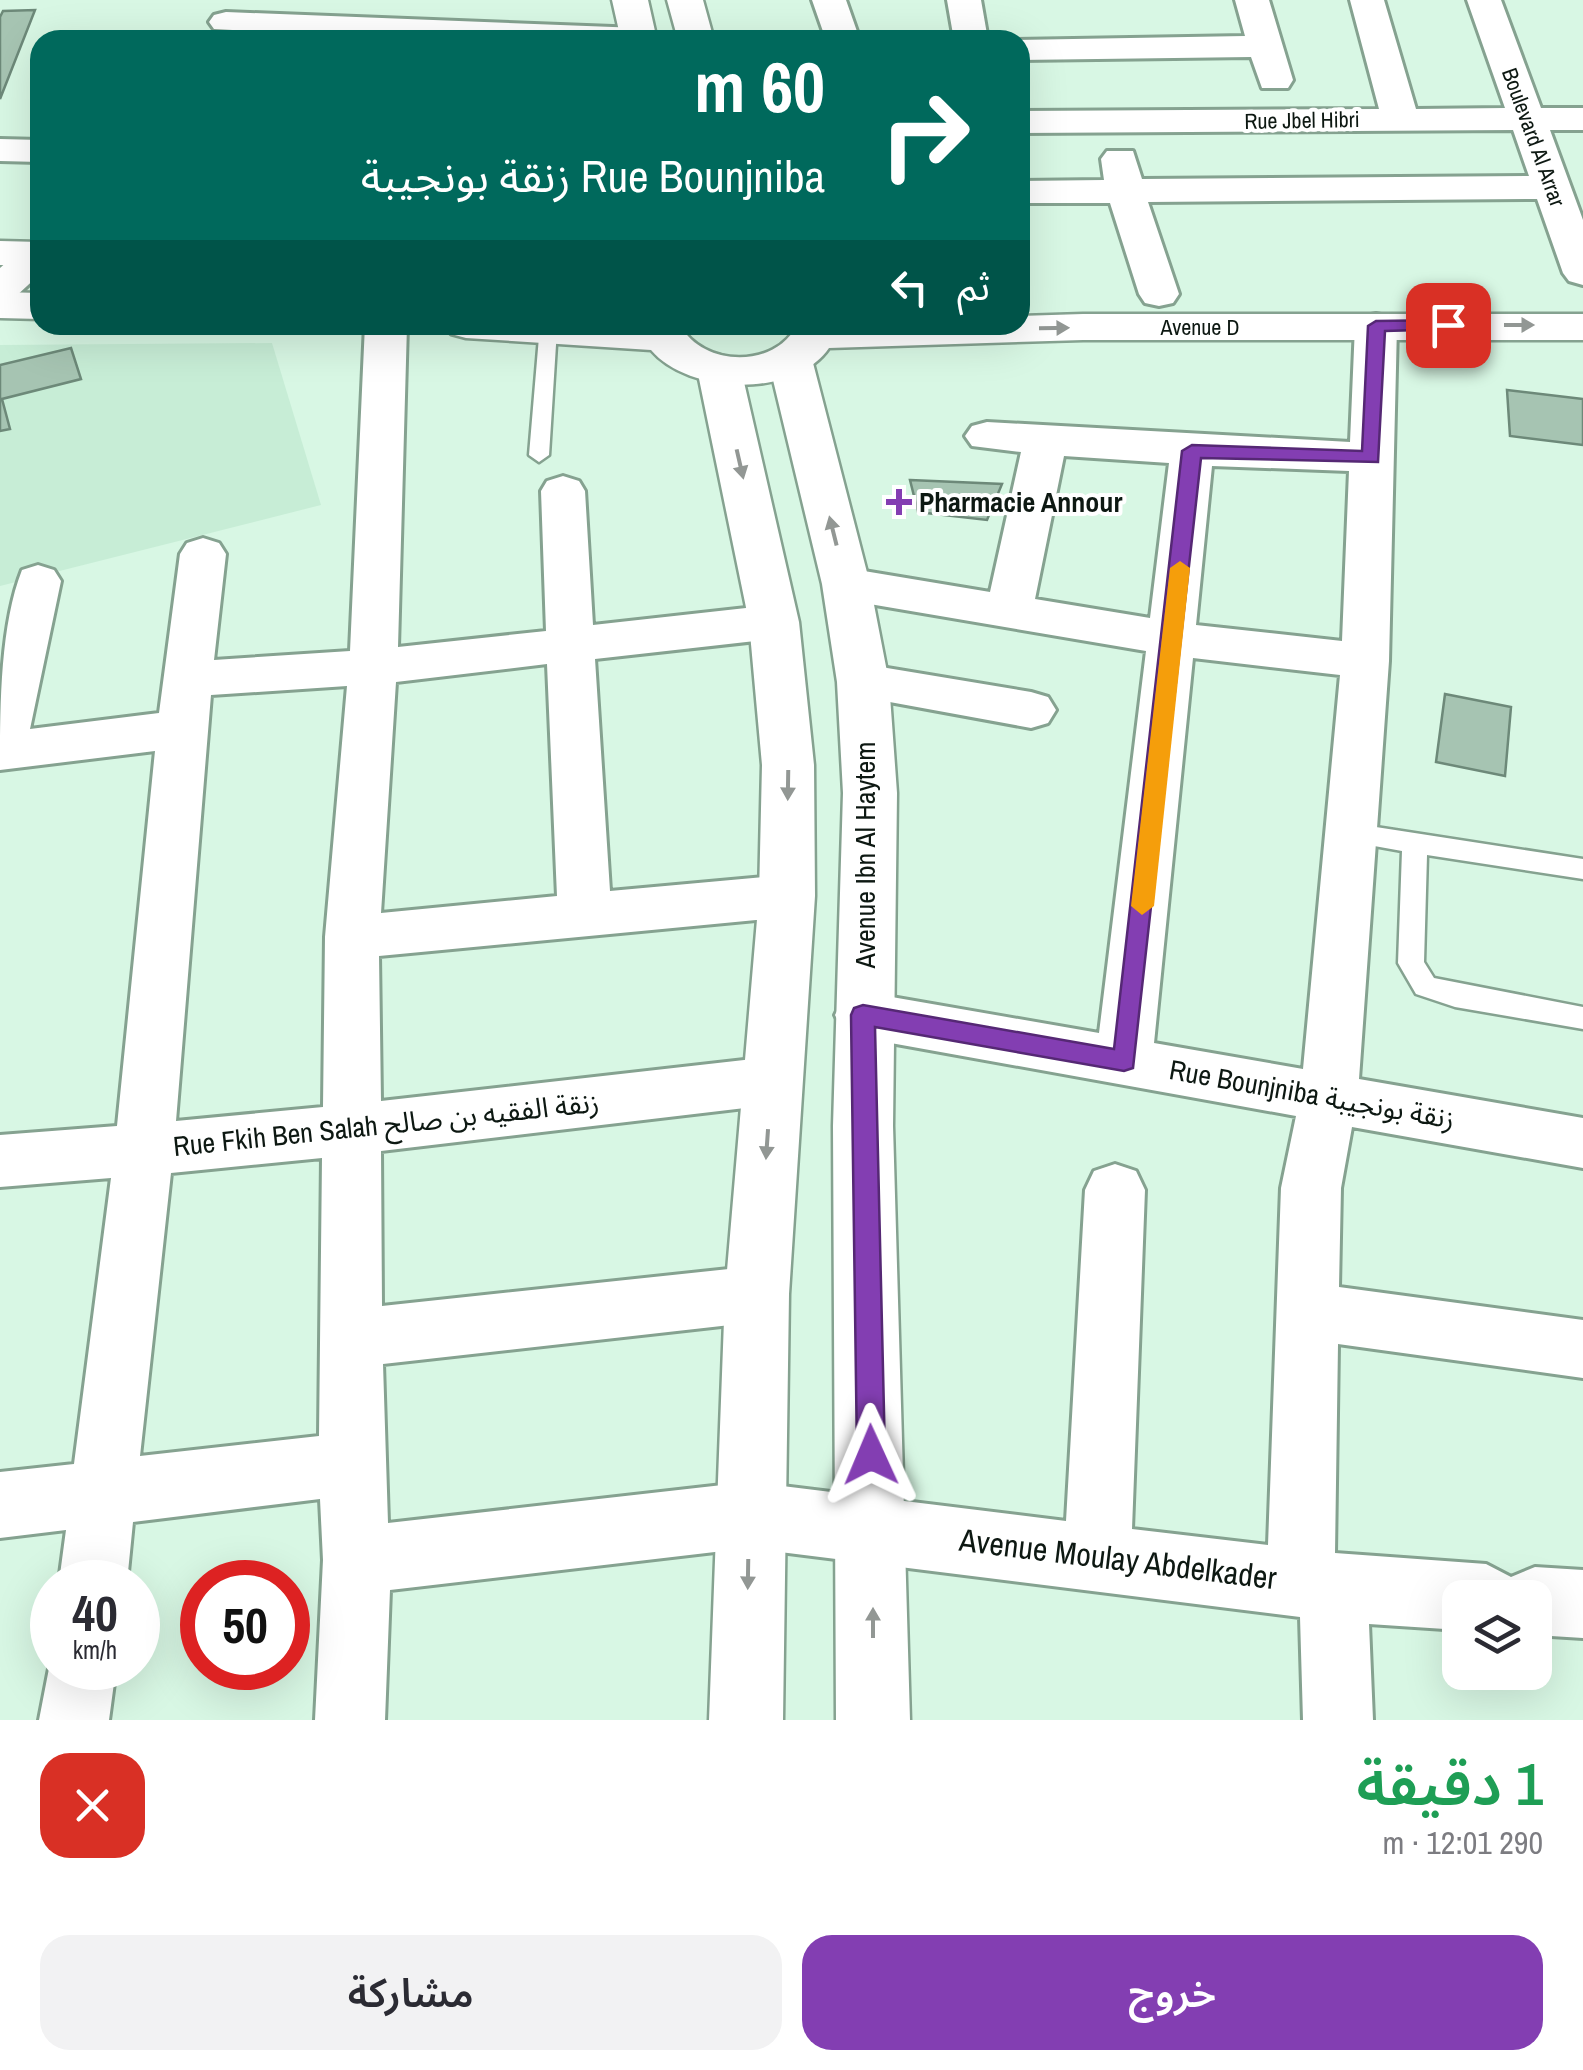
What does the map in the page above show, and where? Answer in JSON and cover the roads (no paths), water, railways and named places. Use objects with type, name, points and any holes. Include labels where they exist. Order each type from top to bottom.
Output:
[{"type":"main road","points":[[630,0],[637,30]]},
{"type":"main road","points":[[685,0],[693,30]]},
{"type":"main road","points":[[0,254],[30,254]]},
{"type":"main road","name":"Avenue D","points":[[1030,296],[1583,296]]},
{"type":"main road","points":[[0,305],[30,306]]},
{"type":"main road","name":"Avenue D","points":[[1030,329],[1583,326]]},
{"type":"main road","points":[[664,335],[694,363],[719,369],[774,622],[788,766],[786,896],[757,1294],[746,1720]]},
{"type":"main road","name":"Avenue D","points":[[719,369],[757,368],[809,339],[900,335]]},
{"type":"main road","name":"Avenue Ibn Al Haytem","points":[[809,339],[863,682],[870,792],[863,1015],[873,1720]]},
{"type":"street","points":[[829,0],[840,30]]},
{"type":"street","points":[[964,0],[969,30]]},
{"type":"street","points":[[1252,0],[1287,120]]},
{"type":"street","points":[[1367,0],[1400,118]]},
{"type":"street","name":"Boulevard Al Arrar","points":[[1484,0],[1583,273]]},
{"type":"street","points":[[225,21],[432,30]]},
{"type":"street","points":[[1030,50],[1266,46]]},
{"type":"street","name":"Rue Jbel Hibri","points":[[1030,122],[1583,119]]},
{"type":"street","points":[[1114,122],[1125,190],[1160,294]]},
{"type":"street","points":[[0,150],[30,151]]},
{"type":"street","points":[[1030,192],[1552,187]]},
{"type":"street","points":[[0,289],[30,263]]},
{"type":"street","points":[[1338,1720],[1318,1584],[1305,1311],[1311,1188],[1329,1096],[1365,662],[1376,326]]},
{"type":"street","points":[[350,1720],[357,1560],[351,1464],[352,937],[372,667],[386,335]]},
{"type":"street","points":[[988,436],[1045,443],[1372,457]]},
{"type":"street","points":[[1009,611],[1045,443]]},
{"type":"street","points":[[1124,1061],[1192,451]]},
{"type":"street","points":[[551,473],[568,644],[584,914]]},
{"type":"street","points":[[96,1560],[144,1150],[203,554]]},
{"type":"street","points":[[38,581],[0,751],[186,704],[372,667],[774,622]]},
{"type":"street","points":[[846,584],[1173,639],[1365,662]]},
{"type":"street","points":[[863,682],[1031,710]]},
{"type":"street","points":[[352,937],[786,896]]},
{"type":"street","name":"Rue Bounjniba زنقة بونجيبة","points":[[863,1015],[1583,1143]]},
{"type":"street","name":"Rue Fkih Ben Salah زنقة الفقيه بن صالح","points":[[0,1161],[350,1130],[771,1081]]},
{"type":"street","points":[[1097,1558],[1115,1190]]},
{"type":"street","points":[[351,1338],[757,1294]]},
{"type":"street","points":[[1305,1311],[1583,1349]]},
{"type":"street","points":[[0,1505],[351,1464]]},
{"type":"street","name":"Avenue Moulay Abdelkader","points":[[357,1560],[749,1515],[1318,1584],[1442,1594]]},
{"type":"street","points":[[1552,1602],[1583,1604]]},
{"type":"street","points":[[74,1720],[78,1690]]},
{"type":"lane","points":[[547,335],[551,473]]},
{"type":"lane","points":[[1350,833],[1583,869]]},
{"type":"lane","points":[[1416,843],[1410,963],[1424,986],[1455,996],[1583,1018]]},
{"type":"place","name":"Pharmacie Annour","points":[[899,502]]}]
